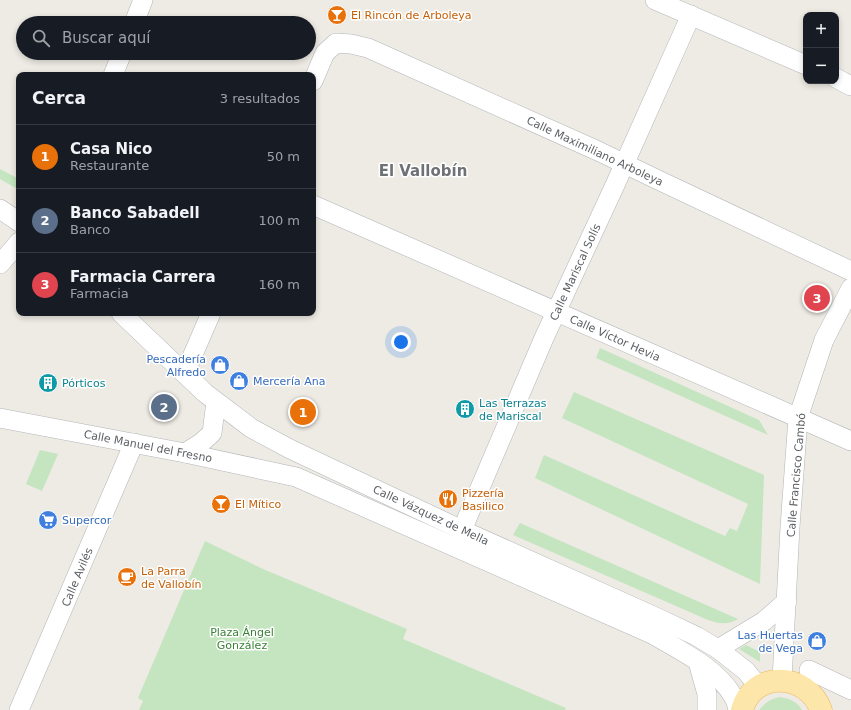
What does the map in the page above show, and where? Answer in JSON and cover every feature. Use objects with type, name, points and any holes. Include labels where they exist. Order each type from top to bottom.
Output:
[{"type":"main road","points":[[742,710],[750,695],[759,687],[770,682],[782,680],[803,686],[818,702],[821,710]]},
{"type":"street","points":[[137,16],[143,0]]},
{"type":"street","points":[[655,0],[803,64]]},
{"type":"street","name":"Calle Mariscal Solís","points":[[462,530],[541,345],[690,14]]},
{"type":"street","name":"Calle Maximiliano Arboleya","points":[[316,73],[325,53],[336,43],[351,44],[368,48],[624,163],[851,270]]},
{"type":"street","points":[[114,72],[119,60]]},
{"type":"street","points":[[839,80],[851,86]]},
{"type":"street","name":"Calle Víctor Hevia","points":[[316,207],[851,441]]},
{"type":"street","points":[[0,209],[16,220]]},
{"type":"street","points":[[0,264],[16,245]]},
{"type":"street","name":"Calle Francisco Cambó","points":[[782,680],[790,526],[798,418],[824,340],[851,288]]},
{"type":"street","name":"Calle Vázquez de Mella","points":[[124,316],[205,393],[251,428],[290,449],[462,530],[696,636],[718,649],[746,670],[759,687]]},
{"type":"street","points":[[185,373],[210,316]]},
{"type":"street","points":[[185,453],[201,443],[212,433],[216,402]]},
{"type":"street","name":"Calle Manuel del Fresno","points":[[0,418],[185,453],[296,478]]},
{"type":"street","name":"Calle Avilés","points":[[19,710],[134,443]]},
{"type":"street","name":"Calle Vázquez de Mella","points":[[296,478],[652,634],[698,662],[716,675],[734,697],[738,710]]},
{"type":"street","points":[[718,649],[764,621],[787,601]]},
{"type":"street","points":[[698,662],[707,694],[707,710]]},
{"type":"street","points":[[809,670],[851,690]]},
{"type":"green space","points":[[0,169],[16,177],[16,188],[0,179]]},
{"type":"green space","points":[[600,348],[759,420],[768,435],[596,358]]},
{"type":"green space","points":[[574,392],[764,475],[760,584],[535,478],[544,455],[725,536],[730,528],[737,531],[748,504],[562,418]]},
{"type":"green space","points":[[40,450],[58,454],[42,491],[26,484]]},
{"type":"green space","points":[[520,523],[738,619],[723,623],[708,620],[513,535]]},
{"type":"green space","name":"Plaza Ángel González","points":[[205,541],[263,569],[407,629],[403,639],[566,708],[565,710],[139,710],[143,701],[138,698]]},
{"type":"green space","points":[[746,645],[760,652],[760,662],[739,649]]},
{"type":"green space","points":[[780,697],[793,701],[798,704],[802,710],[759,710],[763,705]]},
{"type":"place","name":"El Rincón de Arboleya","points":[[337,15]]},
{"type":"place","name":"Farmacia Carrera","points":[[817,298]]},
{"type":"place","name":"Pescadería Alfredo","points":[[220,365]]},
{"type":"place","name":"Mercería Ana","points":[[239,381]]},
{"type":"place","name":"Pórticos","points":[[48,383]]},
{"type":"place","name":"Banco Sabadell","points":[[164,407]]},
{"type":"place","name":"Las Terrazas de Mariscal","points":[[465,409]]},
{"type":"place","name":"Casa Nico","points":[[303,412]]},
{"type":"place","name":"Pizzería Basilico","points":[[448,499]]},
{"type":"place","name":"El Mítico","points":[[221,504]]},
{"type":"place","name":"Supercor","points":[[48,520]]},
{"type":"place","name":"La Parra de Vallobín","points":[[127,577]]},
{"type":"place","name":"Las Huertas de Vega","points":[[817,641]]},
{"type":"district","name":"El Vallobín","points":[[423,171]]}]
